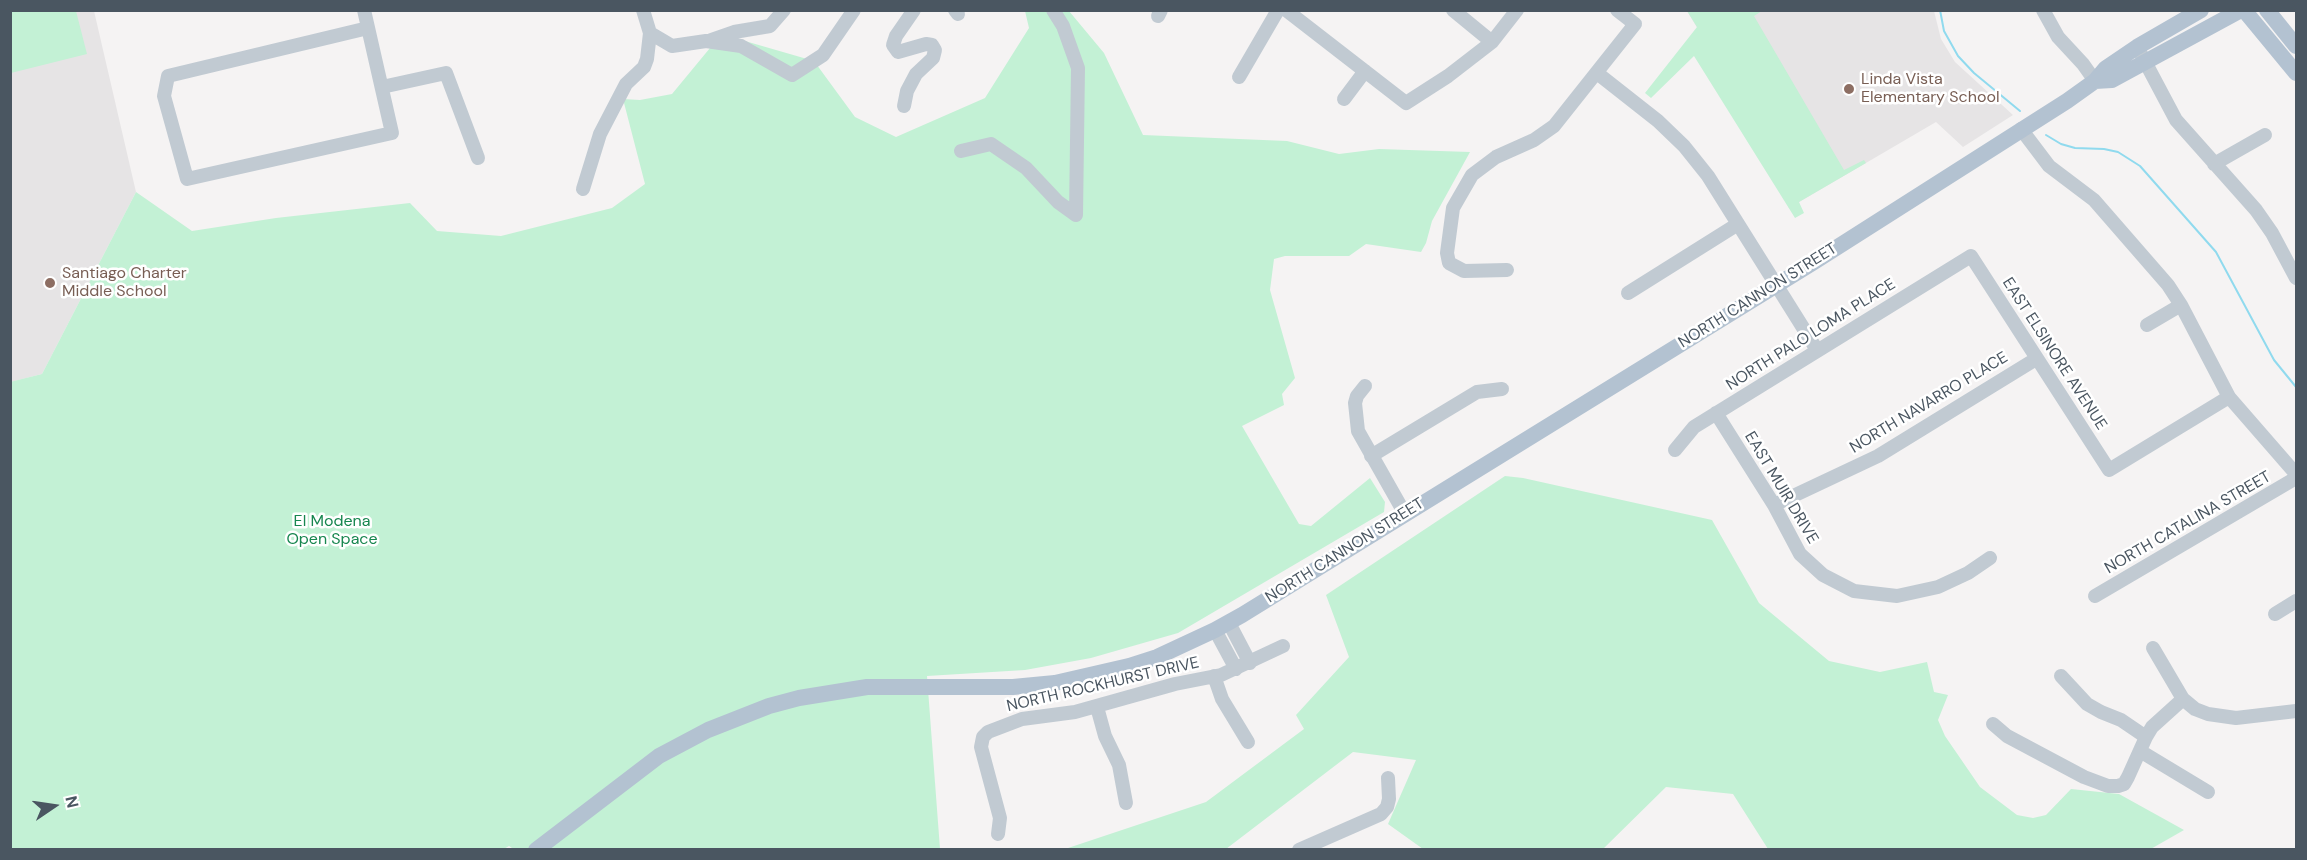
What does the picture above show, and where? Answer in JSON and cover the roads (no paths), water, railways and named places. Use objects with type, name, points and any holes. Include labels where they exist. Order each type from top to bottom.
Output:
[{"type":"main road","name":"NORTH CANNON STREET","points":[[2141,54],[2201,10]]},
{"type":"main road","name":"NORTH CANNON STREET","points":[[536,849],[659,756],[708,730],[769,706],[799,698],[867,687],[1013,687],[1054,682],[1138,663],[1222,626],[1776,286],[2095,81],[2106,68],[2243,10]]},
{"type":"main road","points":[[2243,10],[2296,73]]},
{"type":"main road","points":[[2267,10],[2296,46]]},
{"type":"street","points":[[364,10],[392,133],[187,179],[164,96],[168,76],[368,28]]},
{"type":"street","points":[[583,189],[600,134],[626,84],[644,67],[647,59],[651,33],[643,10]]},
{"type":"street","points":[[651,33],[672,46],[706,41],[734,32],[770,26],[784,10]]},
{"type":"street","points":[[706,41],[741,46],[792,75],[823,55],[854,10]]},
{"type":"street","points":[[904,106],[907,91],[916,74],[933,58],[935,50],[932,45],[926,44],[898,52],[893,45],[896,36],[914,10]]},
{"type":"street","points":[[961,151],[992,144],[1026,168],[1058,202],[1076,215],[1078,68],[1063,26],[1053,10]]},
{"type":"street","points":[[1239,77],[1278,10]]},
{"type":"street","points":[[1286,10],[1406,104],[1448,76],[1491,42],[1517,10]]},
{"type":"street","points":[[1453,10],[1491,42]]},
{"type":"street","points":[[1507,270],[1464,271],[1449,263],[1447,253],[1453,208],[1472,175],[1496,157],[1534,140],[1554,126],[1635,24],[1617,10]]},
{"type":"street","points":[[2049,13],[2058,37],[2095,81]]},
{"type":"street","points":[[2141,54],[2176,120],[2290,250],[2296,278]]},
{"type":"street","points":[[1344,99],[1365,70]]},
{"type":"street","points":[[382,87],[446,73],[478,158]]},
{"type":"street","points":[[1597,73],[1684,146],[1708,176],[1817,350]]},
{"type":"street","points":[[2021,129],[2049,166],[2094,200],[2168,285],[2181,305],[2229,397],[2296,476]]},
{"type":"street","points":[[2214,164],[2265,135]]},
{"type":"street","points":[[1628,293],[1738,224]]},
{"type":"street","name":"NORTH PALO LOMA PLACE","points":[[1675,450],[1694,427],[1971,256]]},
{"type":"street","name":"EAST ELSINORE AVENUE","points":[[1971,256],[2109,470],[2229,397]]},
{"type":"street","points":[[2147,325],[2181,305]]},
{"type":"street","name":"NORTH NAVARRO PLACE","points":[[1774,505],[1878,456],[2036,359]]},
{"type":"street","points":[[1365,386],[1357,396],[1355,411],[1358,431],[1405,514]]},
{"type":"street","points":[[1371,456],[1477,392],[1502,389]]},
{"type":"street","name":"EAST MUIR DRIVE","points":[[1716,413],[1774,505],[1800,554],[1822,575],[1854,591],[1897,596],[1938,587],[1968,573],[1990,558]]},
{"type":"street","name":"NORTH CATALINA STREET","points":[[2095,596],[2296,476]]},
{"type":"street","points":[[2275,614],[2296,601]]},
{"type":"street","points":[[1222,626],[1250,663]]},
{"type":"street","points":[[1222,626],[1236,669]]},
{"type":"street","name":"NORTH ROCKHURST DRIVE","points":[[998,834],[1000,818],[982,752],[981,741],[988,732],[1014,721],[1096,707],[1175,684],[1214,676],[1250,663],[1283,646]]},
{"type":"street","points":[[2153,648],[2183,699],[2195,709],[2222,717],[2296,711]]},
{"type":"street","points":[[1214,676],[1222,699],[1248,742]]},
{"type":"street","points":[[2061,676],[2087,704],[2121,720],[2146,737]]},
{"type":"street","points":[[1993,724],[2007,736],[2084,777],[2108,786],[2118,786],[2124,784],[2146,737],[2162,716],[2183,699]]},
{"type":"street","points":[[1096,707],[1105,736],[1119,765],[1126,803]]},
{"type":"street","points":[[2140,751],[2208,792]]},
{"type":"street","points":[[1299,849],[1381,814],[1387,807],[1389,799],[1388,778]]},
{"type":"waterway","points":[[1940,10],[1944,31],[1958,56],[1974,73],[2020,111]]},
{"type":"waterway","points":[[2046,135],[2061,144],[2075,148],[2118,152],[2140,166],[2216,252],[2274,360],[2296,387]]},
{"type":"place","name":"Linda Vista Elementary School","points":[[1849,89]]},
{"type":"place","name":"Santiago Charter Middle School","points":[[50,283]]},
{"type":"park label","name":"El Modena Open Space","points":[[332,531]]}]
